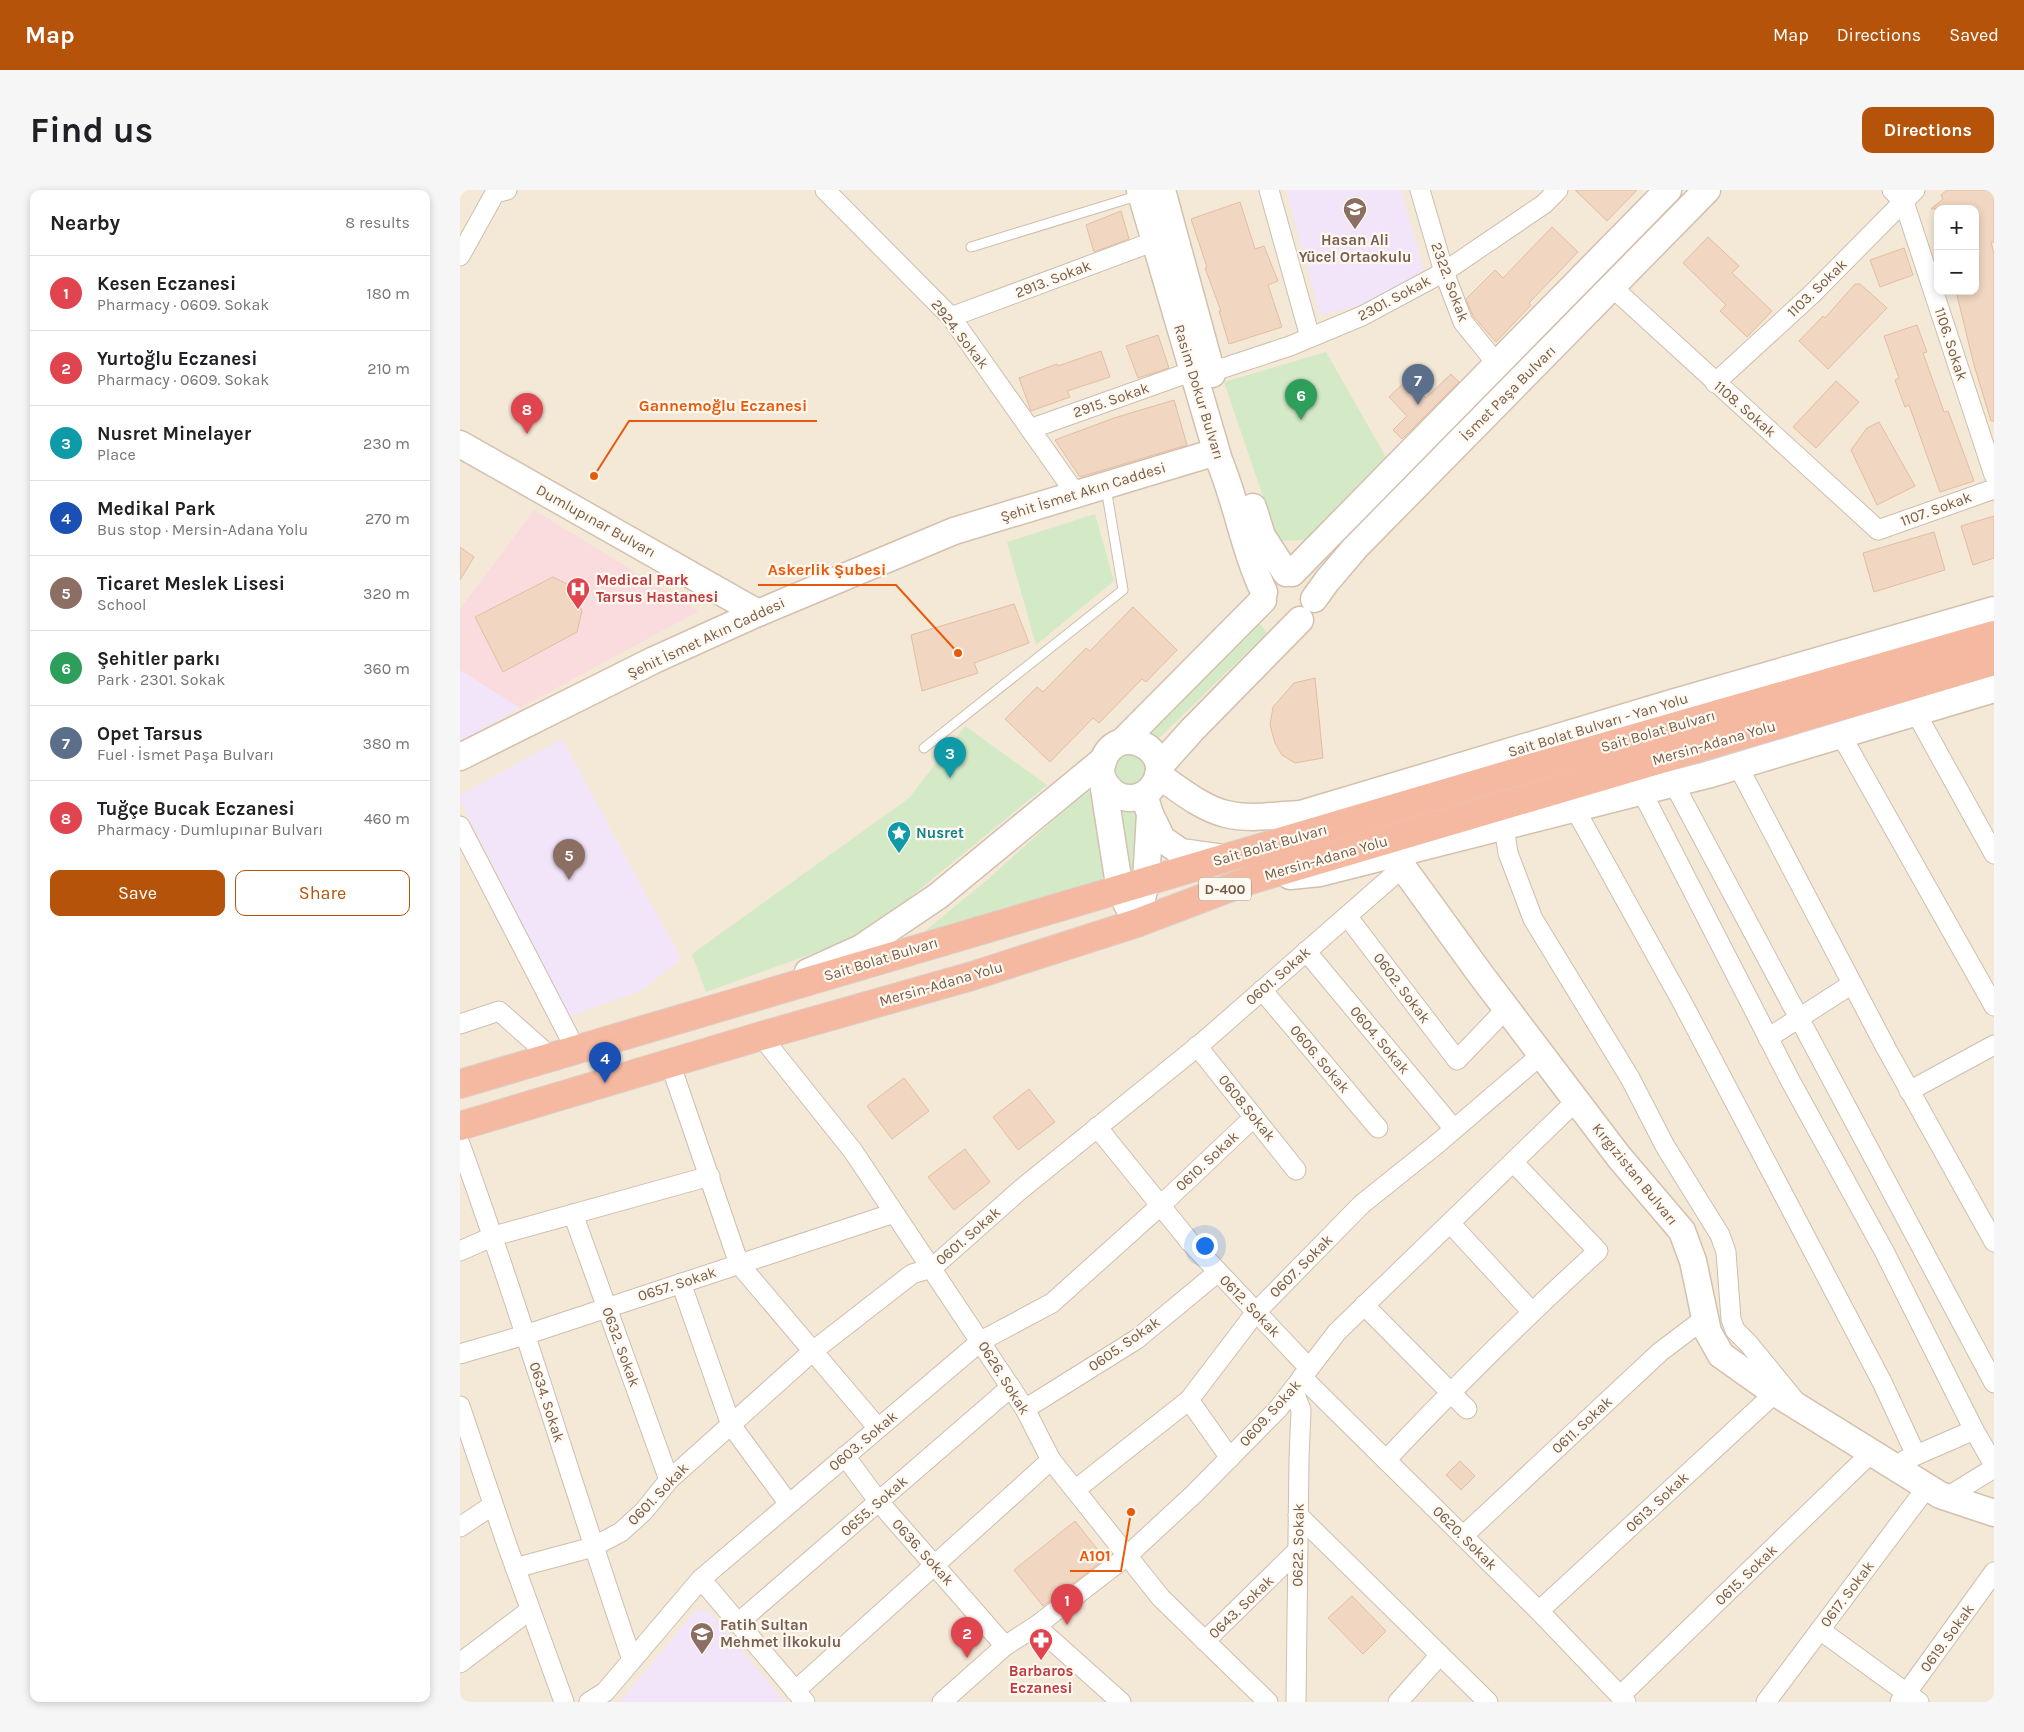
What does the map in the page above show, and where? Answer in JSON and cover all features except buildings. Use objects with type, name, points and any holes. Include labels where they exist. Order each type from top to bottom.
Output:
[{"type":"highway","name":"Sait Bolat Bulvarı","points":[[460,1084],[998,924],[1120,891],[1224,858],[1994,635]]},
{"type":"highway","name":"Mersin-Adana Yolu","points":[[460,1126],[761,1036],[972,976],[1137,923],[1250,880],[1994,662]]},
{"type":"street","name":"2924. Sokak","points":[[825,190],[951,317],[1076,494]]},
{"type":"street","points":[[1269,190],[1310,337]]},
{"type":"street","name":"2322. Sokak","points":[[1420,190],[1444,272],[1462,322],[1497,364]]},
{"type":"street","name":"2301. Sokak","points":[[1202,371],[1310,337],[1362,316],[1444,272],[1544,204],[1558,190]]},
{"type":"street","name":"İsmet Paşa Bulvarı","points":[[1289,573],[1668,190]]},
{"type":"street","name":"İsmet Paşa Bulvarı","points":[[1153,788],[1192,730],[1307,610],[1327,581],[1362,541],[1707,190]]},
{"type":"street","points":[[460,256],[497,191]]},
{"type":"street","points":[[1148,192],[1202,371],[1224,417],[1262,536],[1289,573]]},
{"type":"street","name":"Rasim Dokur Bulvarı","points":[[1148,192],[1155,241],[1202,371],[1216,452],[1264,596]]},
{"type":"street","name":"1103. Sokak","points":[[1715,383],[1811,295],[1904,194]]},
{"type":"street","name":"1106. Sokak","points":[[1904,194],[1994,474]]},
{"type":"street","name":"2913. Sokak","points":[[951,317],[1155,241]]},
{"type":"street","name":"1108. Sokak","points":[[1612,287],[1878,530]]},
{"type":"street","name":"2915. Sokak","points":[[1030,429],[1202,371]]},
{"type":"street","name":"Dumlupınar Bulvarı","points":[[460,444],[758,613]]},
{"type":"street","name":"Şehit İsmet Akın Caddesi","points":[[460,757],[654,660],[758,613],[954,531],[1216,452]]},
{"type":"street","name":"1107. Sokak","points":[[1878,530],[1994,489]]},
{"type":"street","points":[[1123,742],[1264,596],[1273,578],[1289,573],[1305,578],[1310,584],[1307,610],[1284,623],[1270,615],[1264,596]]},
{"type":"street","name":"Sait Bolat Bulvarı - Yan Yolu","points":[[1153,788],[1200,803],[1226,814],[1258,817],[1300,814],[1682,700],[1994,610]]},
{"type":"street","points":[[1250,880],[1320,873],[1398,861],[1504,827],[1738,766],[1994,689]]},
{"type":"street","points":[[1916,712],[1992,845]]},
{"type":"street","points":[[1842,735],[1994,1006]]},
{"type":"street","points":[[1133,741],[1150,749],[1156,757],[1146,882],[1137,923],[1120,891],[1103,770],[1107,752],[1114,745],[1133,741]]},
{"type":"street","points":[[1738,766],[1852,984],[1994,1242]]},
{"type":"street","points":[[1103,770],[1108,788],[1116,795],[1125,798],[1135,798],[1153,788]]},
{"type":"street","points":[[744,1000],[861,948],[938,896],[1103,770]]},
{"type":"street","points":[[1674,784],[1800,1016],[1994,1383]]},
{"type":"street","points":[[1153,788],[1162,839],[1181,852],[1224,858]]},
{"type":"street","points":[[1642,792],[1768,1038],[1884,1251],[1994,1467],[1937,1492]]},
{"type":"street","points":[[1575,809],[1687,1011],[1882,1382],[1916,1455]]},
{"type":"street","points":[[460,826],[563,1053]]},
{"type":"street","points":[[1504,827],[1508,853],[1533,919],[1630,1078],[1665,1146],[1720,1236],[1726,1252],[1731,1319],[1735,1330],[1804,1411]]},
{"type":"street","name":"0601. Sokak","points":[[515,1568],[593,1547],[621,1532],[644,1511],[668,1480],[813,1351],[912,1274],[932,1268],[1020,1190],[1197,1046],[1347,916],[1398,861]]},
{"type":"street","name":"Kırgızistan Bulvarı","points":[[1398,861],[1576,1101],[1619,1157],[1682,1231],[1693,1261],[1708,1332],[1721,1355],[1804,1411],[1937,1492],[1994,1513]]},
{"type":"street","name":"0602. Sokak","points":[[1347,916],[1457,1060],[1506,1009]]},
{"type":"street","name":"0604. Sokak","points":[[1306,951],[1454,1129]]},
{"type":"street","points":[[1768,1038],[1852,984]]},
{"type":"street","name":"0606. Sokak","points":[[1262,990],[1378,1128]]},
{"type":"street","points":[[460,1024],[499,1011],[563,1053]]},
{"type":"street","name":"0626. Sokak","points":[[761,1036],[853,1151],[1025,1409],[1051,1460],[1161,1598],[1268,1702]]},
{"type":"street","points":[[1910,1091],[1994,1045]]},
{"type":"street","name":"0608.Sokak","points":[[1197,1046],[1296,1170]]},
{"type":"street","name":"0607. Sokak","points":[[1075,1490],[1189,1400],[1256,1312],[1362,1204],[1541,1055]]},
{"type":"street","points":[[670,1063],[739,1264],[878,1428]]},
{"type":"street","name":"0609. Sokak","points":[[942,1702],[1005,1646],[1036,1626],[1127,1556],[1230,1458],[1278,1409],[1337,1332],[1576,1101]]},
{"type":"street","name":"0610. Sokak","points":[[1160,1206],[1254,1117]]},
{"type":"street","name":"0612. Sokak","points":[[1098,1128],[1190,1242],[1256,1312],[1301,1378]]},
{"type":"street","name":"0634. Sokak","points":[[460,1144],[494,1236],[593,1547],[632,1660]]},
{"type":"street","points":[[1386,1460],[1450,1392],[1532,1312],[1598,1252],[1512,1162]]},
{"type":"street","points":[[460,1251],[494,1236],[710,1176]]},
{"type":"street","name":"0603. Sokak","points":[[589,1702],[609,1697],[632,1660],[701,1579],[980,1341],[1052,1303],[1160,1206]]},
{"type":"street","name":"0657. Sokak","points":[[460,1354],[526,1335],[894,1213]]},
{"type":"street","name":"0632. Sokak","points":[[573,1214],[668,1480]]},
{"type":"street","points":[[1450,1223],[1532,1312]]},
{"type":"street","name":"0605. Sokak","points":[[1025,1409],[1137,1339],[1218,1272]]},
{"type":"street","points":[[681,1283],[731,1425],[789,1504]]},
{"type":"street","points":[[1364,1305],[1467,1408]]},
{"type":"street","name":"0611. Sokak","points":[[1463,1536],[1660,1352],[1705,1318]]},
{"type":"street","name":"0620. Sokak","points":[[1301,1378],[1539,1611],[1623,1699]]},
{"type":"street","name":"0622. Sokak","points":[[1296,1702],[1301,1378]]},
{"type":"street","name":"0655. Sokak","points":[[738,1623],[1011,1388]]},
{"type":"street","name":"0613. Sokak","points":[[1539,1611],[1775,1392]]},
{"type":"street","points":[[1189,1400],[1230,1458]]},
{"type":"street","points":[[460,1406],[515,1568],[564,1702]]},
{"type":"street","name":"0615. Sokak","points":[[1623,1699],[1882,1460],[1916,1455],[1974,1430]]},
{"type":"street","name":"0636. Sokak","points":[[846,1456],[879,1502],[1005,1646]]},
{"type":"street","points":[[701,1579],[800,1697],[936,1566],[1051,1460]]},
{"type":"street","name":"0617. Sokak","points":[[1772,1700],[1820,1630],[1937,1492]]},
{"type":"street","points":[[460,1527],[493,1505]]},
{"type":"street","points":[[1298,1515],[1488,1702]]},
{"type":"street","name":"0643. Sokak","points":[[1205,1641],[1298,1551]]},
{"type":"street","name":"0619. Sokak","points":[[1909,1699],[1994,1572]]},
{"type":"street","points":[[460,1663],[530,1610]]},
{"type":"street","points":[[1036,1626],[1108,1698]]},
{"type":"street","points":[[1820,1630],[1909,1699]]},
{"type":"street","points":[[1398,1702],[1440,1655]]},
{"type":"lane","points":[[971,247],[1148,192]]},
{"type":"lane","points":[[924,748],[1123,590],[1105,485]]},
{"type":"shaded area","points":[[460,190],[1994,190],[1994,1702],[460,1702]]},
{"type":"shaded area","name":"Hasan Ali Yücel Ortaokulu","points":[[1286,190],[1401,190],[1424,270],[1372,302],[1320,315]]},
{"type":"shaded area","name":"Medical Park Tarsus Hastanesi","points":[[534,510],[699,611],[520,708],[460,670],[460,609]]},
{"type":"shaded area","points":[[460,670],[520,708],[460,741]]},
{"type":"shaded area","points":[[562,739],[681,959],[642,990],[568,1017],[460,800],[460,795]]},
{"type":"shaded area","name":"Fatih Sultan Mehmet İlkokulu","points":[[696,1610],[709,1611],[785,1702],[623,1702],[621,1700]]},
{"type":"green space","points":[[1326,352],[1387,459],[1306,540],[1278,541],[1224,382]]},
{"type":"green space","points":[[1095,514],[1114,581],[1036,645],[1007,542]]},
{"type":"green space","points":[[1259,623],[1267,633],[1156,741],[1143,732]]},
{"type":"green space","points":[[965,726],[1047,785],[869,931],[836,945],[706,992],[692,954],[909,798]]},
{"type":"green space","points":[[1130,752],[1143,761],[1145,770],[1138,782],[1125,785],[1115,778],[1113,763],[1115,758]]},
{"type":"green space","points":[[1086,791],[1092,792],[1104,873],[1101,882],[913,941],[987,880]]},
{"type":"green space","points":[[1116,804],[1142,805],[1134,875],[1128,878]]},
{"type":"place","name":"Hasan Ali Yücel Ortaokulu","points":[[1355,230]]},
{"type":"place","name":"Opet Tarsus","points":[[1418,405]]},
{"type":"place","name":"Şehitler parkı","points":[[1301,420]]},
{"type":"place","name":"Tuğçe Bucak Eczanesi","points":[[527,434]]},
{"type":"place","name":"Gannemoğlu Eczanesi","points":[[594,476]]},
{"type":"place","name":"Medical Park Tarsus Hastanesi","points":[[578,610]]},
{"type":"place","name":"Askerlik Şubesi","points":[[958,653]]},
{"type":"place","name":"Nusret Minelayer","points":[[950,778]]},
{"type":"place","name":"Nusret","points":[[899,854]]},
{"type":"place","name":"Ticaret Meslek Lisesi","points":[[569,880]]},
{"type":"place","name":"Medikal Park","points":[[605,1083]]},
{"type":"place","name":"A101","points":[[1131,1512]]},
{"type":"place","name":"Kesen Eczanesi","points":[[1067,1625]]},
{"type":"place","name":"Fatih Sultan Mehmet İlkokulu","points":[[702,1655]]},
{"type":"place","name":"Yurtoğlu Eczanesi","points":[[967,1658]]},
{"type":"place","name":"Barbaros Eczanesi","points":[[1041,1661]]}]
